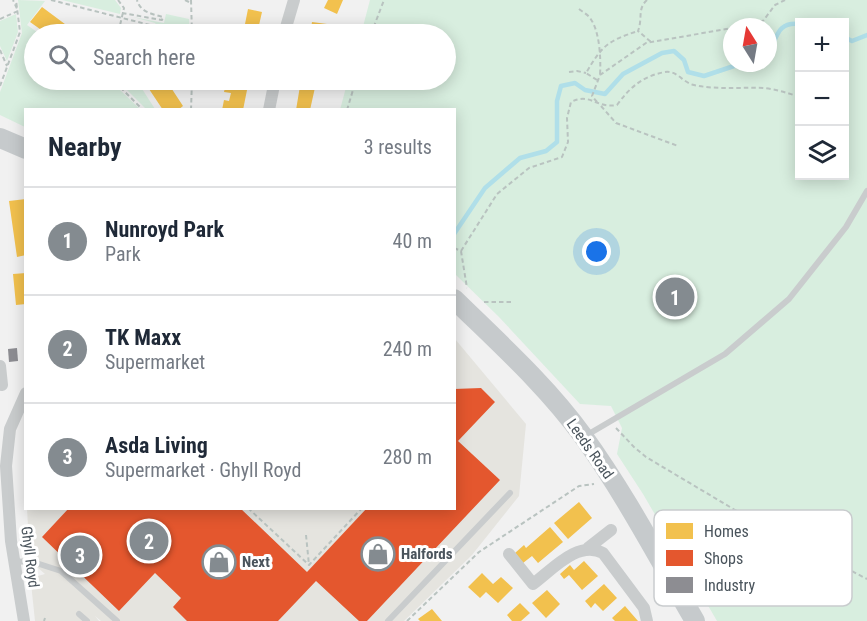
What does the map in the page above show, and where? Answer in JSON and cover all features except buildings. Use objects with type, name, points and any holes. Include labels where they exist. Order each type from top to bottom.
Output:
[{"type":"main road","points":[[0,138],[24,148]]},
{"type":"main road","name":"Leeds Road","points":[[462,297],[584,437],[654,551]]},
{"type":"main road","name":"Leeds Road","points":[[686,606],[695,621]]},
{"type":"street","points":[[287,24],[294,0]]},
{"type":"street","points":[[269,108],[273,90]]},
{"type":"street","points":[[0,366],[2,385]]},
{"type":"street","name":"Ghyll Royd","points":[[24,398],[10,429],[7,448],[11,541],[24,621]]},
{"type":"street","points":[[509,554],[533,584],[611,530]]},
{"type":"street","points":[[588,548],[603,553],[644,608],[647,621]]},
{"type":"lane","points":[[584,437],[725,354],[789,299],[846,227],[867,191]]},
{"type":"lane","points":[[388,621],[510,493]]},
{"type":"lane","points":[[15,562],[30,561],[61,571],[117,621]]},
{"type":"lane","points":[[79,614],[87,621]]},
{"type":"path","points":[[0,86],[20,32],[15,0]]},
{"type":"path","points":[[51,0],[122,15],[162,20],[163,17],[148,13],[138,6],[136,0]]},
{"type":"path","points":[[118,0],[124,8],[120,24]]},
{"type":"path","points":[[185,0],[191,2],[192,24]]},
{"type":"path","points":[[375,24],[384,0]]},
{"type":"path","points":[[638,31],[642,21],[640,13],[642,4],[647,0]]},
{"type":"path","points":[[765,18],[775,5],[785,0]]},
{"type":"path","points":[[579,9],[590,18],[600,50],[600,75]]},
{"type":"path","points":[[0,20],[18,11]]},
{"type":"path","points":[[122,15],[148,24]]},
{"type":"path","points":[[678,146],[616,123],[592,96],[597,80],[600,75],[631,52],[651,42],[723,30]]},
{"type":"path","points":[[638,31],[651,42]]},
{"type":"path","points":[[586,73],[600,50],[622,36],[638,31]]},
{"type":"path","points":[[0,50],[7,66]]},
{"type":"path","points":[[462,297],[465,281],[461,251],[497,194],[529,168],[562,157],[568,142],[567,118],[570,102],[579,98],[591,100],[605,107],[617,105],[630,88],[646,77],[669,71],[691,85],[726,89],[766,88],[795,96]]},
{"type":"path","points":[[568,72],[586,73],[597,80]]},
{"type":"path","points":[[124,90],[141,108]]},
{"type":"path","points":[[191,90],[191,108]]},
{"type":"path","points":[[348,108],[353,90]]},
{"type":"path","points":[[456,249],[461,251]]},
{"type":"path","points":[[479,302],[495,304],[511,302]]},
{"type":"path","points":[[610,420],[646,457],[735,510]]},
{"type":"path","points":[[250,510],[309,565]]},
{"type":"path","points":[[309,565],[360,510]]},
{"type":"path","points":[[306,535],[309,565]]},
{"type":"path","points":[[852,571],[867,579]]},
{"type":"shaded area","points":[[456,340],[526,424],[519,496],[472,555],[404,621],[101,621],[95,616],[99,621],[35,621],[31,583],[38,576],[45,574],[30,561],[27,510],[456,510]]},
{"type":"green space","points":[[18,0],[45,1],[28,24],[24,24],[24,90],[120,90],[139,108],[24,108],[24,127],[0,115],[0,92],[22,33]]},
{"type":"green space","points":[[62,0],[115,0],[121,8],[120,14]]},
{"type":"green space","points":[[370,0],[867,0],[867,621],[717,621],[708,606],[852,606],[852,510],[654,510],[654,513],[617,454],[622,428],[611,406],[580,404],[499,317],[456,275],[456,108],[341,108],[345,90],[456,90],[456,24],[364,24]]},
{"type":"green space","points":[[16,14],[18,32],[7,61],[0,46],[0,21]]},
{"type":"green space","points":[[166,14],[189,19],[189,24],[156,24],[133,17],[164,23]]},
{"type":"green space","points":[[127,90],[143,90],[154,108],[145,108]]},
{"type":"waterway","points":[[777,34],[786,25],[795,24]]},
{"type":"waterway","points":[[849,40],[852,41],[867,35]]},
{"type":"waterway","points":[[456,231],[485,188],[520,158],[546,151],[557,142],[557,101],[561,86],[575,83],[585,90],[605,94],[623,74],[662,53],[674,51],[684,60],[688,72],[704,76],[723,70]]},
{"type":"place","name":"Nunroyd Park","points":[[675,297]]},
{"type":"place","name":"TK Maxx","points":[[149,541]]},
{"type":"place","name":"Halfords","points":[[378,554]]},
{"type":"place","name":"Asda Living","points":[[80,555]]},
{"type":"place","name":"Next","points":[[219,562]]}]
